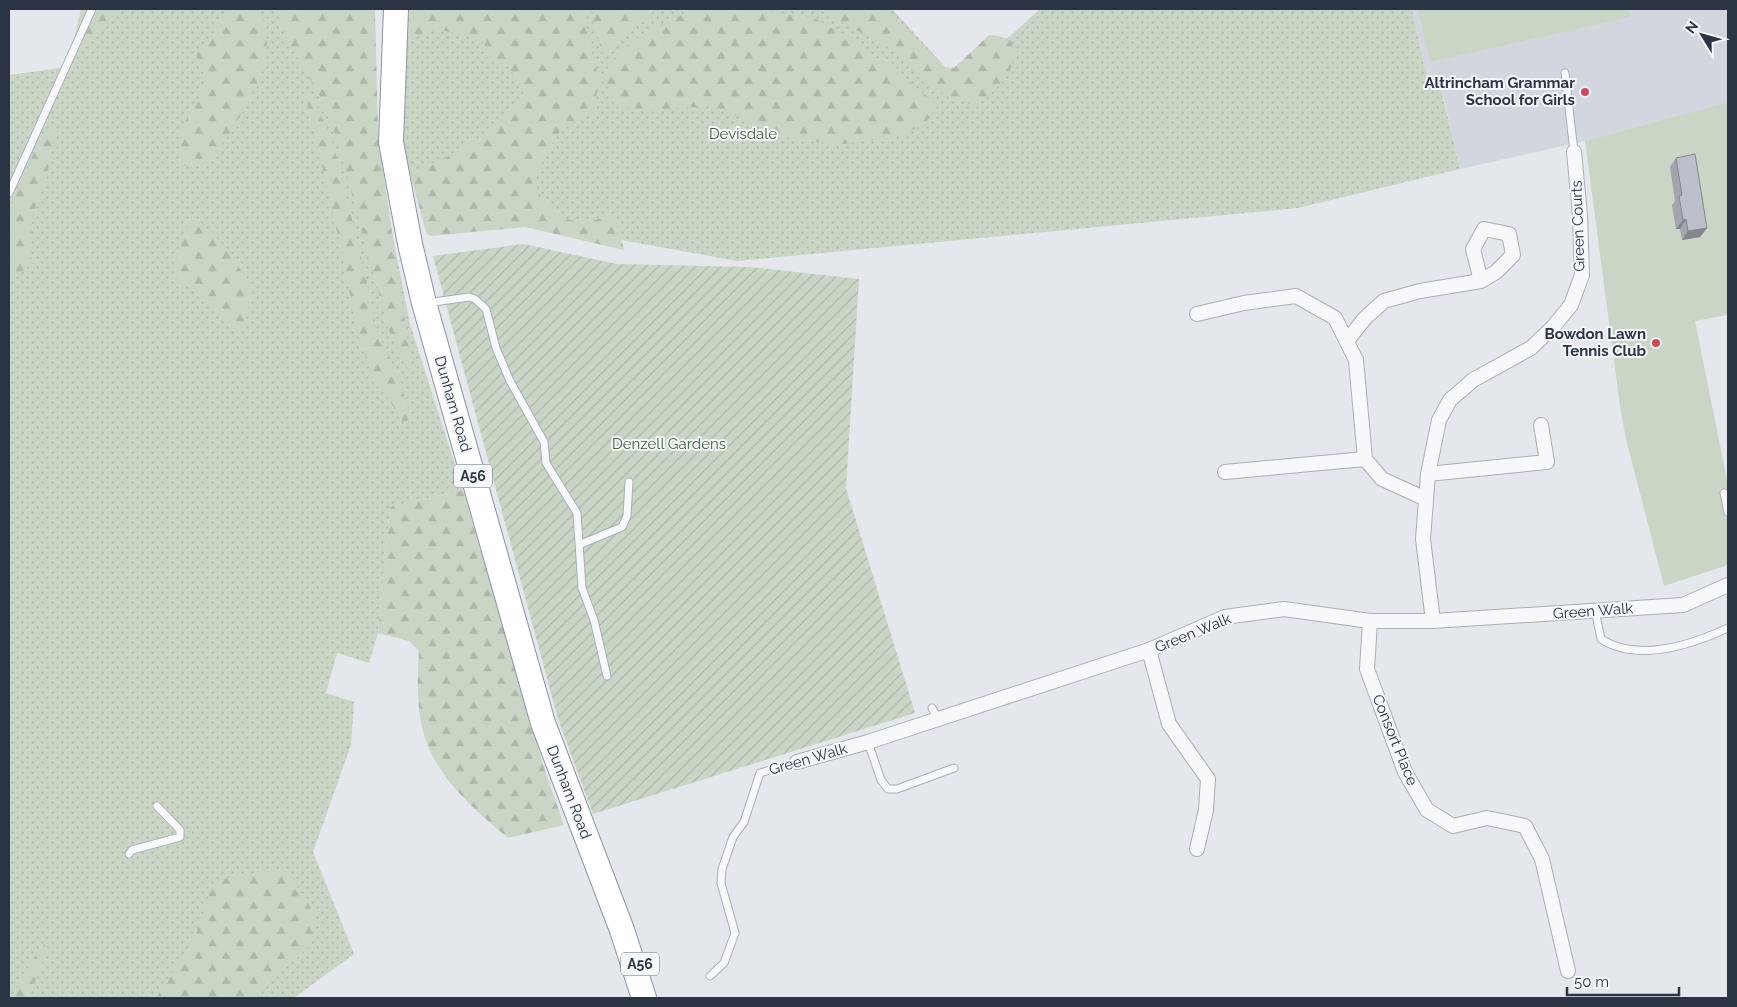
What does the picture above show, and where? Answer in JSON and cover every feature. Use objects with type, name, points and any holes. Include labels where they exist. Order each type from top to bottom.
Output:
[{"type":"highway","name":"Dunham Road","points":[[396,9],[391,142],[410,244],[424,303],[543,723],[622,930],[644,998]]},
{"type":"highway","name":"Dunham Road","points":[[622,930],[658,998]]},
{"type":"street","name":"Green Courts","points":[[1433,621],[1423,539],[1428,474],[1439,420],[1450,400],[1473,380],[1531,348],[1554,327],[1571,305],[1582,275],[1580,215],[1574,152]]},
{"type":"street","points":[[1347,341],[1365,318],[1384,301],[1420,291],[1481,281]]},
{"type":"street","points":[[1197,314],[1296,296],[1335,318],[1356,360],[1365,459],[1382,480],[1426,499]]},
{"type":"street","points":[[1428,474],[1547,462],[1541,425]]},
{"type":"street","points":[[1225,472],[1365,459]]},
{"type":"street","name":"Green Walk","points":[[797,762],[868,742],[935,714],[1149,650],[1225,617],[1284,609],[1370,621],[1433,621],[1683,605],[1728,585]]},
{"type":"street","name":"Consort Place","points":[[1370,621],[1367,669],[1405,772],[1427,810],[1453,826],[1487,818],[1525,826],[1542,859],[1568,971]]},
{"type":"street","points":[[1149,650],[1169,724],[1208,780],[1206,810],[1197,850]]},
{"type":"lane","points":[[9,193],[92,9]]},
{"type":"lane","points":[[1565,73],[1574,152]]},
{"type":"lane","points":[[424,303],[469,297],[475,299],[486,309],[496,348],[510,381],[544,442],[546,463],[577,512],[581,544],[582,588],[594,620],[607,676]]},
{"type":"lane","points":[[581,544],[622,527],[625,523],[629,482]]},
{"type":"lane","points":[[1724,493],[1728,512]]},
{"type":"lane","points":[[1595,610],[1601,639],[1613,647],[1647,650],[1668,648],[1707,638],[1728,628]]},
{"type":"lane","points":[[868,742],[881,780],[888,789],[898,789],[954,768]]},
{"type":"lane","name":"Green Walk","points":[[710,976],[724,963],[735,934],[721,883],[722,869],[733,837],[744,822],[760,773],[797,762]]},
{"type":"lane","points":[[129,854],[132,850],[180,837],[180,830],[157,806]]},
{"type":"shaded area","name":"Altrincham Grammar School for Girls","points":[[1412,9],[1728,9],[1728,102],[1585,141],[1460,169],[1440,81],[1428,82]]},
{"type":"green space","points":[[81,9],[120,9],[68,67]]},
{"type":"green space","points":[[99,9],[370,9],[373,136],[410,324],[463,490],[390,507],[378,633],[369,663],[337,653],[326,693],[354,702],[351,745],[313,852],[354,954],[294,998],[9,998],[9,75],[68,67]]},
{"type":"green space","points":[[226,9],[260,9],[267,31],[263,66],[257,84],[240,117],[209,162],[182,166],[180,130],[197,102],[205,78],[196,53],[213,34]]},
{"type":"green space","points":[[276,9],[375,9],[378,135],[413,378],[390,334],[336,136],[319,95],[289,43]]},
{"type":"green space","name":"Devisdale","points":[[405,9],[892,9],[959,82],[1040,9],[1412,9],[1428,82],[1439,80],[1460,169],[1298,208],[737,261],[621,240],[525,219],[426,232],[400,135]]},
{"type":"green space","points":[[405,9],[585,9],[587,34],[600,83],[595,100],[598,110],[563,128],[557,135],[534,177],[544,202],[563,217],[586,221],[612,214],[616,216],[624,250],[525,227],[431,236],[427,234],[410,173],[448,156],[483,136],[499,117],[525,98],[518,80],[505,63],[489,62],[484,43],[470,37],[437,29],[404,39]]},
{"type":"green space","points":[[592,9],[655,9],[648,18],[629,32],[604,58],[593,21]]},
{"type":"green space","points":[[700,9],[752,9],[814,18],[855,41],[923,93],[934,103],[932,115],[923,125],[908,132],[888,138],[836,145],[784,137],[714,106],[636,111],[619,105],[607,84],[607,72],[614,59],[625,47],[640,36],[674,19]]},
{"type":"green space","points":[[818,9],[886,9],[940,67],[954,68],[989,35],[1010,40],[1015,56],[1004,80],[986,97],[973,105],[945,95],[887,47]]},
{"type":"green space","points":[[1418,9],[1628,9],[1630,17],[1430,62]]},
{"type":"green space","points":[[311,92],[333,144],[360,251],[377,331],[397,373],[411,418],[404,423],[373,376],[357,334],[345,267],[306,97]]},
{"type":"green space","name":"Bowdon Lawn Tennis Club","points":[[1728,102],[1728,315],[1695,321],[1728,485],[1728,565],[1664,586],[1626,439],[1620,406],[1585,141]]},
{"type":"green space","points":[[55,127],[46,181],[33,213],[29,255],[34,262],[9,281],[9,210],[42,135]]},
{"type":"green space","points":[[190,220],[212,231],[254,288],[240,336],[201,296],[177,280],[177,255]]},
{"type":"green space","name":"Denzell Gardens","points":[[524,244],[617,264],[750,267],[859,279],[846,488],[915,713],[593,814],[558,719],[433,256]]},
{"type":"green space","points":[[463,490],[545,771],[564,825],[508,838],[473,807],[452,785],[428,746],[419,711],[419,651],[409,641],[378,633],[390,507]]},
{"type":"green space","points":[[264,871],[287,872],[315,914],[311,945],[253,998],[156,998],[195,937],[214,881]]},
{"type":"green space","points":[[43,943],[48,948],[29,998],[13,998],[19,983]]},
{"type":"building","points":[[1695,154],[1707,228],[1688,231],[1686,219],[1683,220],[1679,196],[1682,195],[1676,158]]},
{"type":"place","name":"Altrincham Grammar School for Girls","points":[[1585,92]]},
{"type":"place","name":"Bowdon Lawn Tennis Club","points":[[1656,343]]}]
